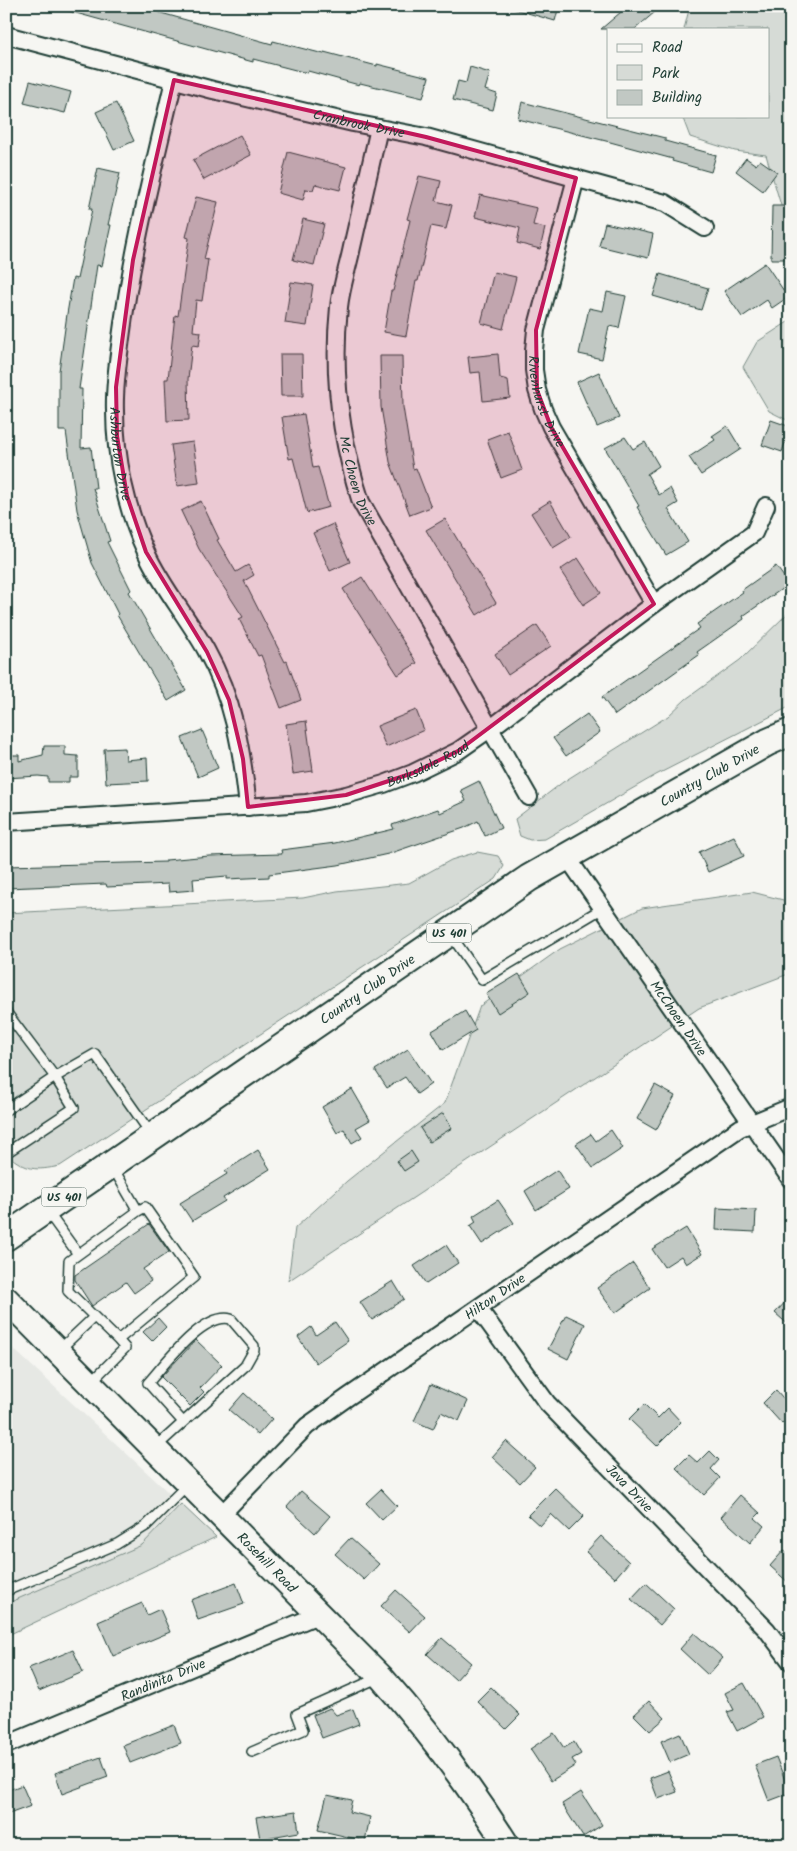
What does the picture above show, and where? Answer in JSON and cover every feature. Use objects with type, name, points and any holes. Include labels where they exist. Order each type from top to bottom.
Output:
[{"type":"main road","name":"Country Club Drive","points":[[6,1236],[529,878],[768,742],[791,732]]},
{"type":"main road","name":"Rosehill Road","points":[[6,1299],[320,1614],[380,1677],[420,1722],[448,1758],[507,1845]]},
{"type":"street","name":"Cranbrook Drive","points":[[6,35],[213,90],[426,137],[576,178],[665,203],[705,228]]},
{"type":"street","name":"Ashburton Drive","points":[[174,80],[132,260],[114,411],[127,496],[146,552],[207,652],[228,700],[238,729],[248,807]]},
{"type":"street","name":"Mc Choen Drive","points":[[380,128],[339,304],[336,344],[337,384],[345,444],[362,502],[529,797]]},
{"type":"street","name":"Rivenhurst Drive","points":[[576,178],[536,330],[534,370],[537,390],[551,427],[654,604]]},
{"type":"street","name":"Barksdale Road","points":[[6,822],[306,803],[346,795],[413,773],[458,751],[491,728],[654,604],[754,533],[766,506]]},
{"type":"street","name":"McChoen Drive","points":[[566,857],[791,1180]]},
{"type":"street","name":"Hilton Drive","points":[[221,1515],[307,1426],[740,1128],[791,1107]]},
{"type":"street","name":"Java Drive","points":[[478,1308],[547,1403],[767,1630],[791,1662]]},
{"type":"street","name":"Randinita Drive","points":[[6,1745],[320,1614]]},
{"type":"lane","points":[[449,933],[482,980],[602,908]]},
{"type":"lane","points":[[6,1012],[55,1078],[74,1108],[45,1122],[16,1142],[6,1153]]},
{"type":"lane","points":[[10,1110],[28,1100],[55,1078],[95,1054],[152,1136]]},
{"type":"lane","points":[[111,1165],[138,1210]]},
{"type":"lane","points":[[90,1383],[125,1348],[68,1291],[69,1261],[138,1210],[145,1208],[194,1277],[118,1340]]},
{"type":"lane","points":[[46,1209],[78,1254]]},
{"type":"lane","points":[[58,1350],[94,1317]]},
{"type":"lane","points":[[155,1448],[245,1366],[254,1350],[252,1343],[231,1319],[211,1321],[190,1336],[148,1383],[183,1422]]},
{"type":"lane","points":[[6,1591],[117,1544],[146,1526],[190,1483]]},
{"type":"lane","points":[[252,1752],[303,1730],[297,1714],[380,1677]]},
{"type":"highlighted area","points":[[174,80],[426,137],[576,178],[536,330],[537,390],[551,427],[654,604],[458,751],[413,773],[346,795],[248,807],[243,759],[229,700],[207,652],[146,552],[127,496],[117,436],[116,387],[133,260]]},
{"type":"shaded area","points":[[6,1342],[181,1504],[142,1545],[6,1604]]},
{"type":"green space","points":[[690,6],[791,6],[791,226],[785,219],[766,155],[735,151],[690,137],[683,118],[770,118],[770,28],[684,28]]},
{"type":"green space","points":[[791,320],[791,422],[769,411],[743,367],[757,342]]},
{"type":"green space","points":[[791,610],[791,706],[656,775],[545,839],[530,840],[520,836],[515,819],[563,782],[668,716],[686,699],[740,660]]},
{"type":"green space","points":[[477,852],[498,856],[504,866],[496,879],[60,1166],[44,1169],[26,1167],[6,1154],[6,913],[303,898],[337,891],[409,883],[451,860]]},
{"type":"green space","points":[[752,892],[791,902],[791,973],[699,1008],[288,1281],[295,1228],[347,1181],[445,1103],[480,1006],[560,949],[642,908]]},
{"type":"green space","points":[[181,1504],[216,1537],[6,1636],[6,1604],[142,1545]]},
{"type":"building","points":[[65,6],[136,6],[272,44],[273,41],[429,77],[423,98],[360,83],[359,85],[253,59],[253,62],[65,10]]},
{"type":"building","points":[[514,6],[559,6],[555,21],[514,9]]},
{"type":"building","points":[[628,6],[662,6],[636,28],[601,29]]},
{"type":"building","points":[[470,67],[490,73],[485,90],[497,94],[493,110],[453,100],[458,81],[466,83]]},
{"type":"building","points":[[30,81],[71,92],[65,113],[24,103]]},
{"type":"building","points":[[522,102],[665,138],[665,141],[716,155],[711,172],[672,161],[673,159],[518,119]]},
{"type":"building","points":[[116,103],[134,141],[114,150],[96,112]]},
{"type":"building","points":[[240,135],[251,155],[204,180],[193,160]]},
{"type":"building","points":[[288,152],[346,167],[340,190],[315,184],[313,190],[306,189],[303,200],[278,193]]},
{"type":"building","points":[[746,158],[756,165],[760,160],[777,172],[763,191],[736,171]]},
{"type":"building","points":[[98,168],[120,173],[108,225],[111,225],[102,266],[97,265],[79,389],[82,389],[81,448],[91,447],[96,488],[93,488],[110,541],[107,542],[131,590],[129,592],[186,690],[168,701],[117,615],[92,563],[77,510],[66,431],[59,431],[59,371],[67,314],[73,278],[77,279],[92,209],[89,209]]},
{"type":"building","points":[[419,176],[441,181],[436,201],[452,205],[446,229],[431,226],[418,281],[416,281],[406,336],[384,332],[391,291],[393,291],[410,220],[407,219]]},
{"type":"building","points":[[480,195],[537,208],[533,225],[545,228],[540,249],[517,243],[520,228],[475,217]]},
{"type":"building","points":[[196,197],[218,202],[204,259],[208,260],[202,301],[196,300],[193,331],[201,332],[199,346],[192,345],[188,379],[189,420],[167,421],[165,379],[168,379],[175,315],[178,316],[189,238],[186,237]]},
{"type":"building","points":[[772,206],[791,206],[791,259],[771,259]]},
{"type":"building","points":[[303,219],[324,224],[314,265],[293,260]]},
{"type":"building","points":[[605,223],[653,234],[648,258],[599,246]]},
{"type":"building","points":[[765,263],[788,297],[772,308],[767,300],[742,317],[724,291]]},
{"type":"building","points":[[494,272],[516,277],[503,329],[481,323]]},
{"type":"building","points":[[660,274],[708,288],[701,310],[653,296]]},
{"type":"building","points":[[291,282],[313,285],[307,326],[285,323]]},
{"type":"building","points":[[607,292],[626,296],[619,328],[609,326],[602,359],[579,354],[589,308],[603,311]]},
{"type":"building","points":[[280,354],[302,354],[303,396],[281,396]]},
{"type":"building","points":[[498,354],[500,378],[508,380],[510,398],[483,401],[480,372],[470,373],[468,357]]},
{"type":"building","points":[[380,356],[402,356],[403,407],[413,469],[416,468],[431,507],[410,515],[390,462],[381,407]]},
{"type":"building","points":[[599,372],[619,418],[597,427],[577,382]]},
{"type":"building","points":[[304,414],[313,468],[318,467],[329,507],[307,513],[293,458],[289,459],[282,417]]},
{"type":"building","points":[[771,420],[791,427],[791,445],[785,443],[782,452],[762,445]]},
{"type":"building","points":[[727,426],[741,449],[701,475],[689,457],[715,440],[712,436]]},
{"type":"building","points":[[508,431],[522,470],[501,478],[487,439]]},
{"type":"building","points":[[625,437],[633,449],[645,442],[659,466],[647,474],[659,495],[670,488],[678,503],[668,509],[688,542],[666,555],[605,448]]},
{"type":"building","points":[[193,442],[199,483],[177,486],[171,445]]},
{"type":"building","points":[[201,501],[219,539],[217,540],[236,572],[248,565],[254,575],[244,581],[285,662],[287,661],[301,700],[281,708],[261,655],[258,656],[239,619],[243,617],[199,549],[181,511]]},
{"type":"building","points":[[550,501],[571,537],[553,548],[531,513]]},
{"type":"building","points":[[445,519],[496,603],[477,615],[426,530]]},
{"type":"building","points":[[333,524],[350,562],[330,571],[313,533]]},
{"type":"building","points":[[578,558],[601,593],[583,605],[560,570]]},
{"type":"building","points":[[776,566],[789,584],[743,616],[744,619],[697,652],[699,655],[615,715],[602,697],[700,628],[697,624]]},
{"type":"building","points":[[362,577],[417,663],[398,675],[343,589]]},
{"type":"building","points":[[537,625],[551,646],[508,675],[495,654]]},
{"type":"building","points":[[416,710],[424,730],[386,747],[377,726]]},
{"type":"building","points":[[587,714],[600,732],[566,756],[553,738]]},
{"type":"building","points":[[306,721],[313,771],[293,774],[286,724]]},
{"type":"building","points":[[202,730],[218,768],[198,777],[182,738]]},
{"type":"building","points":[[44,746],[65,746],[65,755],[78,756],[78,777],[69,777],[69,782],[48,782],[48,777],[38,776],[6,778],[6,755],[19,755],[19,761],[43,755]]},
{"type":"building","points":[[125,748],[126,760],[147,758],[148,781],[106,783],[104,749]]},
{"type":"building","points":[[479,781],[501,828],[485,836],[478,821],[464,828],[388,854],[338,865],[269,874],[269,877],[227,879],[227,876],[193,879],[194,890],[169,892],[168,884],[107,887],[106,884],[6,888],[6,866],[166,862],[166,860],[209,856],[282,854],[281,850],[335,843],[394,829],[392,825],[438,809],[440,813],[466,801],[461,790]]},
{"type":"building","points":[[734,836],[744,856],[708,872],[699,852]]},
{"type":"building","points":[[519,974],[530,992],[498,1013],[486,994]]},
{"type":"building","points":[[465,1011],[476,1030],[443,1050],[432,1031]]},
{"type":"building","points":[[408,1049],[431,1084],[417,1094],[405,1077],[387,1088],[375,1070]]},
{"type":"building","points":[[655,1085],[675,1096],[656,1130],[637,1119]]},
{"type":"building","points":[[352,1089],[370,1120],[356,1128],[362,1137],[352,1143],[344,1129],[337,1133],[322,1107]]},
{"type":"building","points":[[443,1113],[452,1128],[429,1142],[420,1128]]},
{"type":"building","points":[[611,1130],[623,1148],[593,1168],[576,1144],[591,1134],[596,1141]]},
{"type":"building","points":[[258,1150],[270,1169],[223,1198],[225,1201],[192,1221],[180,1203],[227,1174],[225,1171]]},
{"type":"building","points":[[411,1151],[418,1162],[404,1171],[397,1161]]},
{"type":"building","points":[[557,1170],[569,1189],[536,1210],[525,1191]]},
{"type":"building","points":[[498,1200],[514,1223],[482,1244],[470,1226],[476,1222],[473,1216]]},
{"type":"building","points":[[717,1208],[756,1210],[755,1232],[716,1230]]},
{"type":"building","points":[[149,1224],[169,1252],[143,1269],[151,1281],[134,1293],[126,1282],[92,1306],[75,1280],[75,1275]]},
{"type":"building","points":[[686,1228],[702,1254],[686,1264],[681,1256],[664,1267],[652,1249]]},
{"type":"building","points":[[446,1245],[458,1263],[426,1284],[414,1266]]},
{"type":"building","points":[[633,1263],[650,1288],[615,1313],[597,1288]]},
{"type":"building","points":[[393,1281],[404,1299],[372,1320],[360,1302]]},
{"type":"building","points":[[791,1296],[791,1327],[775,1313]]},
{"type":"building","points":[[566,1315],[585,1324],[568,1359],[548,1349]]},
{"type":"building","points":[[158,1318],[166,1327],[152,1341],[143,1332]]},
{"type":"building","points":[[335,1322],[348,1341],[316,1363],[298,1337],[311,1327],[316,1335]]},
{"type":"building","points":[[196,1340],[222,1365],[200,1388],[204,1392],[190,1406],[161,1377]]},
{"type":"building","points":[[431,1384],[468,1401],[459,1421],[441,1412],[433,1429],[414,1421]]},
{"type":"building","points":[[776,1390],[791,1407],[791,1416],[782,1424],[763,1403]]},
{"type":"building","points":[[244,1393],[272,1419],[258,1435],[229,1410]]},
{"type":"building","points":[[644,1404],[658,1418],[668,1408],[681,1422],[657,1446],[629,1419]]},
{"type":"building","points":[[506,1441],[535,1467],[520,1483],[492,1457]]},
{"type":"building","points":[[710,1451],[719,1460],[711,1469],[720,1478],[704,1495],[676,1468],[689,1455],[698,1463]]},
{"type":"building","points":[[555,1488],[584,1516],[569,1531],[551,1514],[540,1526],[528,1515]]},
{"type":"building","points":[[381,1489],[397,1506],[382,1520],[366,1503]]},
{"type":"building","points":[[301,1491],[330,1516],[315,1533],[287,1507]]},
{"type":"building","points":[[740,1495],[760,1513],[755,1518],[764,1526],[750,1543],[721,1517]]},
{"type":"building","points":[[601,1536],[629,1562],[615,1578],[586,1552]]},
{"type":"building","points":[[350,1538],[379,1564],[364,1580],[335,1554]]},
{"type":"building","points":[[784,1550],[791,1555],[791,1585],[770,1566]]},
{"type":"building","points":[[236,1583],[244,1604],[198,1620],[191,1600]]},
{"type":"building","points":[[646,1583],[674,1609],[660,1625],[631,1599]]},
{"type":"building","points":[[396,1590],[425,1616],[410,1632],[381,1606]]},
{"type":"building","points":[[142,1603],[147,1615],[160,1609],[170,1632],[113,1656],[98,1622]]},
{"type":"building","points":[[694,1633],[723,1658],[708,1675],[680,1649]]},
{"type":"building","points":[[442,1638],[471,1663],[456,1680],[427,1654]]},
{"type":"building","points":[[73,1650],[83,1672],[39,1691],[29,1668]]},
{"type":"building","points":[[744,1683],[763,1717],[737,1731],[727,1712],[734,1710],[725,1693]]},
{"type":"building","points":[[491,1687],[520,1715],[506,1729],[477,1701]]},
{"type":"building","points":[[649,1701],[665,1718],[650,1731],[634,1715]]},
{"type":"building","points":[[330,1708],[336,1715],[353,1709],[359,1724],[322,1738],[313,1715]]},
{"type":"building","points":[[174,1725],[181,1743],[130,1763],[123,1745]]},
{"type":"building","points":[[554,1733],[564,1748],[574,1742],[581,1754],[572,1759],[576,1765],[551,1781],[530,1749]]},
{"type":"building","points":[[680,1733],[689,1754],[670,1762],[661,1741]]},
{"type":"building","points":[[101,1757],[108,1777],[62,1794],[55,1773]]},
{"type":"building","points":[[776,1757],[790,1793],[769,1801],[755,1765]]},
{"type":"building","points":[[668,1771],[677,1792],[658,1799],[650,1778]]},
{"type":"building","points":[[22,1785],[31,1806],[6,1815],[6,1791]]},
{"type":"building","points":[[581,1792],[602,1825],[583,1837],[562,1804]]},
{"type":"building","points":[[327,1795],[352,1800],[349,1812],[370,1817],[365,1841],[318,1830]]},
{"type":"building","points":[[296,1811],[299,1832],[260,1839],[256,1817]]}]
